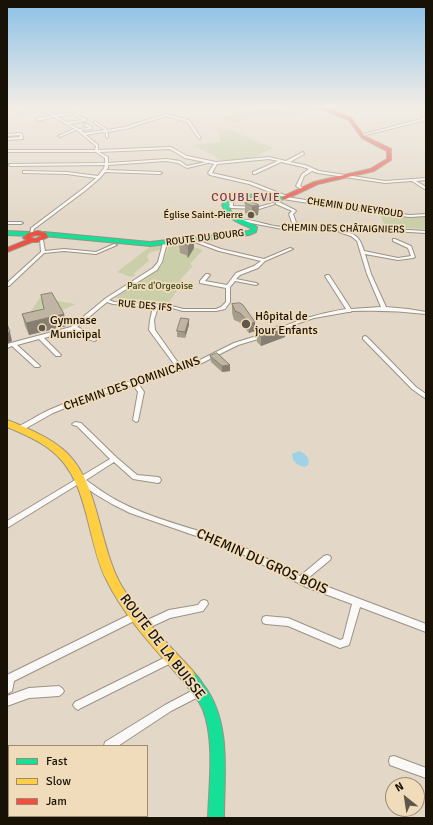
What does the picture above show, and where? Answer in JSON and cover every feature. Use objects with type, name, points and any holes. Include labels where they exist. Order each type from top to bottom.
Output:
[{"type":"main road","points":[[229,202],[231,195],[243,193],[278,199],[301,188],[376,168],[386,164],[390,158],[387,149],[379,144]]},
{"type":"main road","name":"ROUTE DU BOURG","points":[[7,233],[87,237],[144,244],[244,234],[255,230],[254,227],[237,220],[226,209],[229,202]]},
{"type":"main road","points":[[7,250],[35,235]]},
{"type":"main road","name":"ROUTE DE LA BUISSE","points":[[7,423],[51,445],[62,454],[80,479],[109,574],[126,605],[201,691],[211,711],[215,730],[216,818]]},
{"type":"street","points":[[96,144],[97,152]]},
{"type":"street","points":[[16,153],[97,152],[171,148],[186,157],[216,163],[259,159],[287,162],[318,172],[391,182],[426,179]]},
{"type":"street","points":[[7,151],[97,152],[106,157],[107,164],[99,177],[35,235],[43,252]]},
{"type":"street","points":[[287,162],[303,153]]},
{"type":"street","points":[[10,165],[107,164],[166,160],[178,162],[187,167],[208,162]]},
{"type":"street","points":[[254,173],[280,161]]},
{"type":"street","points":[[216,163],[210,173],[211,174],[234,178],[278,199],[294,211],[290,214],[296,228]]},
{"type":"street","points":[[301,188],[298,186],[303,175],[312,169]]},
{"type":"street","points":[[104,171],[160,173]]},
{"type":"street","points":[[24,172],[67,173],[99,177]]},
{"type":"street","points":[[413,180],[426,189]]},
{"type":"street","points":[[229,202],[231,207],[260,208],[278,199]]},
{"type":"street","name":"CHEMIN DU NEYROUD","points":[[278,199],[373,212],[410,216],[426,215]]},
{"type":"street","name":"CHEMIN DES CHÂTAIGNIERS","points":[[237,220],[285,228],[401,230],[426,232]]},
{"type":"street","points":[[7,223],[21,223]]},
{"type":"street","points":[[339,230],[356,237],[360,243],[368,274],[384,308]]},
{"type":"street","points":[[193,240],[220,250],[264,260]]},
{"type":"street","points":[[363,252],[398,258],[413,257],[410,247],[394,240]]},
{"type":"street","points":[[7,346],[41,338],[73,328],[107,300],[155,269],[160,262],[165,243]]},
{"type":"street","points":[[7,285],[43,252],[64,250],[96,253],[115,245]]},
{"type":"street","points":[[208,275],[202,282],[228,288],[242,272],[260,265],[264,260],[291,249]]},
{"type":"street","points":[[328,276],[350,311]]},
{"type":"street","points":[[234,280],[256,284]]},
{"type":"street","name":"RUE DES IFS","points":[[107,300],[113,303],[168,306],[183,310],[216,310],[223,308],[228,302],[228,288]]},
{"type":"street","points":[[156,306],[152,320],[152,330],[180,369]]},
{"type":"street","name":"CHEMIN DES DOMINICAINS","points":[[19,429],[68,405],[134,382],[194,365],[215,353],[244,341],[272,334],[298,321],[322,314],[384,308],[403,308],[426,313]]},
{"type":"street","points":[[73,328],[78,329],[93,340]]},
{"type":"street","points":[[41,338],[58,355]]},
{"type":"street","points":[[365,338],[414,388],[426,397]]},
{"type":"street","points":[[14,345],[37,366]]},
{"type":"street","points":[[134,382],[141,392],[136,420]]},
{"type":"street","points":[[75,424],[78,424],[134,477],[158,480]]},
{"type":"street","points":[[7,525],[114,459]]},
{"type":"street","name":"CHEMIN DU GROS BOIS","points":[[80,479],[95,492],[153,520],[197,532],[229,545],[301,580],[426,628]]},
{"type":"street","points":[[301,580],[327,558]]},
{"type":"street","points":[[266,620],[288,622],[340,644],[346,642],[357,602]]},
{"type":"street","points":[[144,626],[169,614],[200,608],[204,604]]},
{"type":"street","points":[[9,688],[10,678],[135,616]]},
{"type":"street","points":[[78,705],[172,658]]},
{"type":"street","points":[[7,701],[29,693],[59,691]]},
{"type":"street","points":[[111,745],[168,708],[201,691]]},
{"type":"street","points":[[394,761],[426,773]]},
{"type":"green space","points":[[265,144],[273,148],[255,157],[225,162],[193,145]]},
{"type":"green space","points":[[380,214],[426,215],[426,229],[385,227]]},
{"type":"green space","name":"Parc d'Orgeoise","points":[[182,243],[203,250],[190,264],[193,266],[180,280],[184,281],[169,302],[115,298],[162,266],[169,245]]},
{"type":"green space","points":[[152,245],[162,247],[162,249],[149,253],[147,256],[149,261],[133,274],[136,275],[131,277],[117,272]]},
{"type":"green space","points":[[40,298],[76,304],[60,311],[44,305],[42,307],[43,308],[33,312],[26,318]]},
{"type":"water","points":[[299,451],[305,454],[309,460],[308,465],[305,467],[298,465],[293,460],[292,454]]},
{"type":"building","points":[[253,202],[259,205],[252,206],[245,203]]},
{"type":"building","points":[[184,236],[194,238],[188,247],[186,244],[179,242],[185,239]]},
{"type":"building","points":[[52,293],[64,314],[26,323],[22,314],[44,309],[41,295]]},
{"type":"building","points":[[240,303],[255,322],[250,324],[240,313],[235,311],[232,304]]},
{"type":"building","points":[[181,318],[189,319],[185,332],[177,331]]},
{"type":"building","points":[[7,324],[10,332],[7,333]]},
{"type":"building","points":[[280,325],[286,328],[261,337],[257,333],[275,327]]},
{"type":"building","points":[[217,353],[230,365],[222,366],[210,356]]},
{"type":"traffic: fast","points":[[44,234],[150,244],[249,233],[254,231],[254,227],[240,222],[232,217],[227,210],[225,205],[231,195],[245,194],[277,199],[284,198]]},
{"type":"traffic: fast","points":[[7,233],[30,234]]},
{"type":"traffic: fast","points":[[188,676],[207,702],[214,724],[217,750],[216,818]]},
{"type":"traffic: slow","points":[[7,423],[51,445],[65,456],[83,487],[103,559],[117,589],[135,616],[188,676]]},
{"type":"traffic: jam","points":[[284,198],[316,183],[372,170],[389,160],[389,150],[378,144]]},
{"type":"traffic: jam","points":[[38,233],[44,234],[45,237],[35,241],[26,238],[30,234],[38,233]]},
{"type":"traffic: jam","points":[[7,250],[30,241]]},
{"type":"place","name":"Église Saint-Pierre","points":[[251,215]]},
{"type":"place","name":"Hôpital de jour Enfants","points":[[246,324]]},
{"type":"place","name":"Gymnase Municipal","points":[[42,328]]},
{"type":"district","name":"COUBLEVIE","points":[[246,198]]}]
